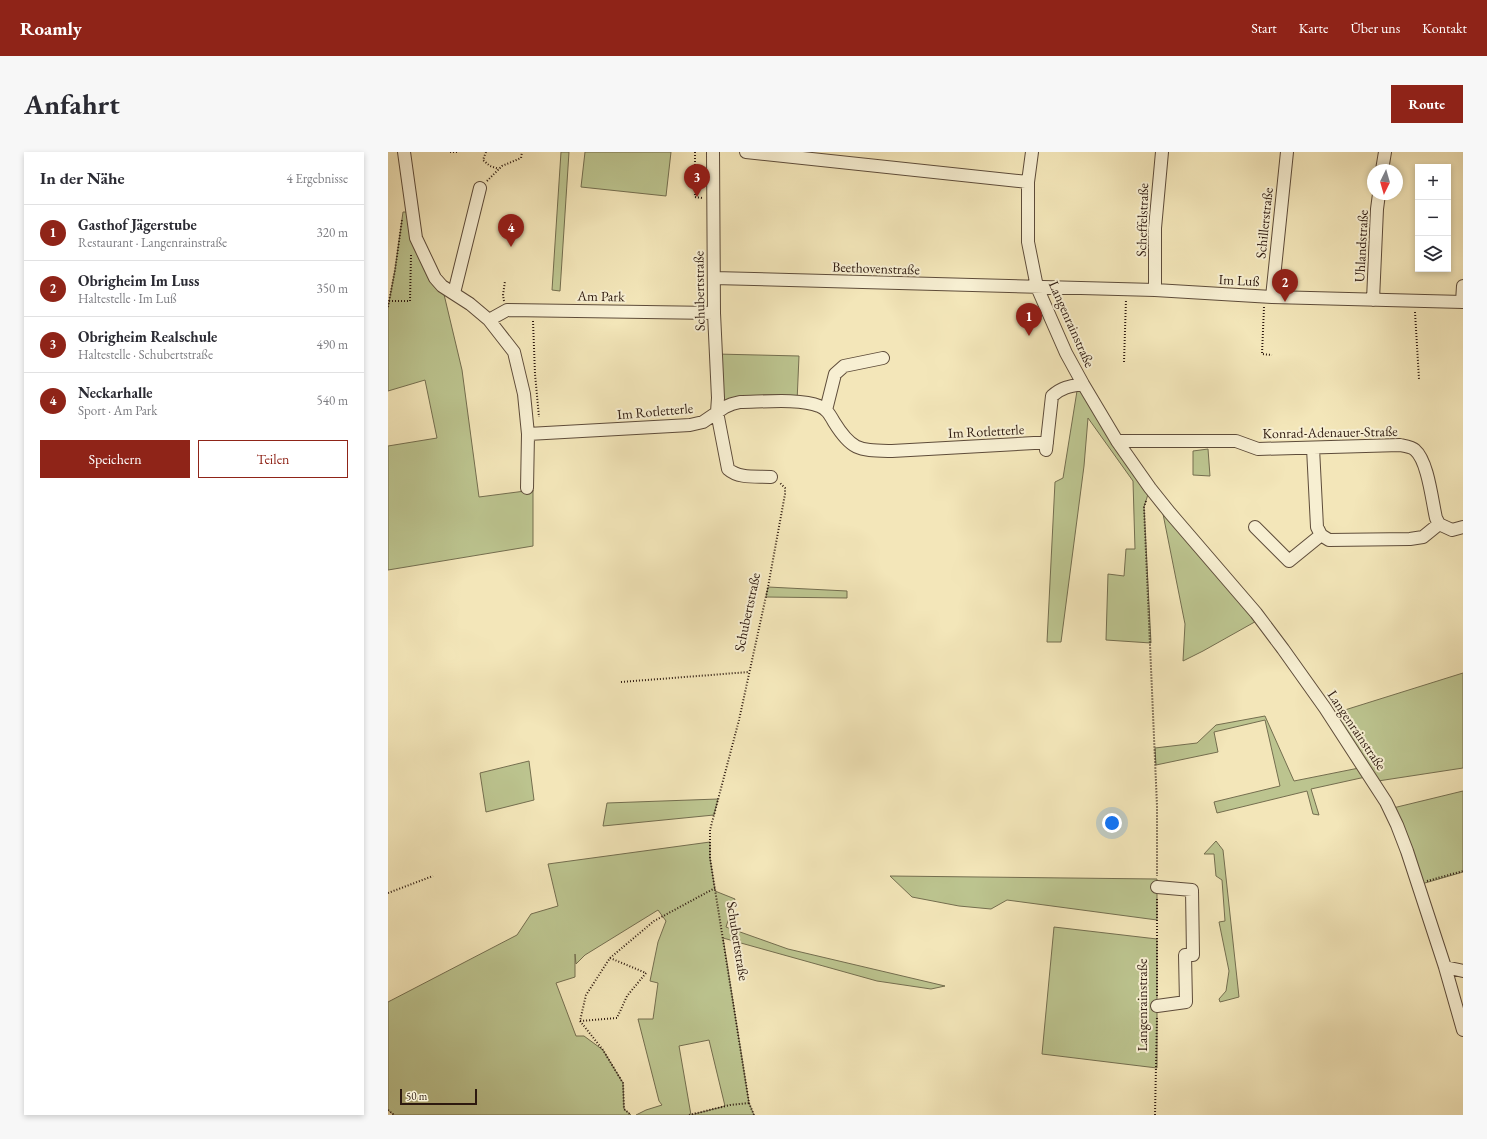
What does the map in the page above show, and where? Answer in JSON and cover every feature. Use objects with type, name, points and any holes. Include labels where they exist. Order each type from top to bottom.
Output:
[{"type":"street","points":[[404,152],[416,238],[435,278],[442,286],[470,304],[490,320],[514,352],[534,434],[527,488]]},
{"type":"street","name":"Schubertstraße","points":[[713,152],[714,313],[718,398],[717,412],[728,469],[733,474],[740,476],[771,477]]},
{"type":"street","points":[[746,152],[862,158],[1028,182]]},
{"type":"street","name":"Langenrainstraße","points":[[1032,152],[1028,182],[1028,242],[1037,287],[1066,352],[1117,441],[1150,488],[1256,613],[1325,708],[1386,802],[1397,825],[1418,884],[1445,966],[1463,1030]]},
{"type":"street","name":"Scheffelstraße","points":[[1155,290],[1155,228],[1162,152]]},
{"type":"street","name":"Schillerstraße","points":[[1268,296],[1287,152]]},
{"type":"street","points":[[1383,164],[1385,152]]},
{"type":"street","points":[[454,293],[480,188]]},
{"type":"street","name":"Uhlandstraße","points":[[1373,300],[1379,200]]},
{"type":"street","name":"Beethovenstraße","points":[[714,278],[1037,287]]},
{"type":"street","points":[[1462,302],[1463,286]]},
{"type":"street","name":"Im Luß","points":[[1037,287],[1462,302]]},
{"type":"street","points":[[490,320],[507,310]]},
{"type":"street","name":"Am Park","points":[[507,310],[714,313]]},
{"type":"street","points":[[826,410],[835,374],[844,366],[883,358]]},
{"type":"street","name":"Im Rotletterle","points":[[534,434],[690,425],[703,422],[732,404],[767,402],[810,403],[826,410],[844,438],[857,447],[869,450],[892,451],[1034,443],[1046,447],[1052,396],[1065,387],[1083,384]]},
{"type":"street","name":"Konrad-Adenauer-Straße","points":[[1117,441],[1236,441],[1258,450],[1400,445],[1414,449],[1421,458],[1427,474],[1436,518],[1439,524]]},
{"type":"street","points":[[1313,448],[1317,527],[1321,535],[1329,540],[1410,539],[1423,537],[1439,524],[1452,530],[1463,527]]},
{"type":"street","points":[[1255,527],[1289,561],[1321,535]]},
{"type":"street","points":[[1157,887],[1192,890],[1193,954],[1185,954],[1186,1002],[1157,1006]]},
{"type":"street","points":[[1445,966],[1463,971]]},
{"type":"path","points":[[450,152],[458,152]]},
{"type":"path","points":[[486,152],[483,160],[485,163],[499,169]]},
{"type":"path","points":[[480,188],[502,166],[522,158],[522,152]]},
{"type":"path","points":[[695,152],[695,197],[713,198]]},
{"type":"path","points":[[388,307],[403,212],[412,212]]},
{"type":"path","points":[[389,301],[410,301],[411,253],[416,238]]},
{"type":"path","points":[[505,281],[503,296],[507,310]]},
{"type":"path","points":[[1124,362],[1126,290]]},
{"type":"path","points":[[1268,296],[1262,354],[1272,355]]},
{"type":"path","points":[[1414,301],[1419,379]]},
{"type":"path","points":[[532,310],[535,374],[534,434]]},
{"type":"path","name":"Schubertstraße","points":[[754,1115],[749,1103],[714,888],[710,858],[710,830],[750,672],[768,587],[785,494],[785,488],[781,483],[771,477]]},
{"type":"path","name":"Langenrainstraße","points":[[1150,488],[1144,507],[1157,806],[1157,1006],[1155,1115]]},
{"type":"path","points":[[621,682],[750,672]]},
{"type":"path","points":[[1418,884],[1463,871]]},
{"type":"path","points":[[388,893],[433,876]]},
{"type":"path","points":[[580,1021],[586,995],[610,958],[654,921],[714,888]]},
{"type":"path","points":[[580,1021],[617,1018],[627,996],[646,973],[610,958]]},
{"type":"path","points":[[580,1021],[603,1050],[623,1083],[624,1109],[631,1115]]},
{"type":"path","points":[[688,1115],[730,1105],[749,1103]]},
{"type":"path","points":[[388,1110],[394,1115]]},
{"type":"green space","points":[[561,152],[569,152],[560,291],[552,290]]},
{"type":"green space","points":[[585,152],[671,152],[666,196],[581,187]]},
{"type":"green space","points":[[403,212],[412,212],[442,286],[462,370],[479,497],[533,490],[533,546],[388,570],[388,446],[437,438],[425,380],[388,391],[388,307]]},
{"type":"green space","points":[[716,354],[799,356],[797,402],[725,407]]},
{"type":"green space","points":[[1083,384],[1150,488],[1144,507],[1151,643],[1106,640],[1108,574],[1124,576],[1126,549],[1135,549],[1133,481],[1088,418],[1084,466],[1061,642],[1047,642],[1055,482],[1063,478],[1077,391]]},
{"type":"green space","points":[[1208,449],[1210,476],[1193,475],[1193,451]]},
{"type":"green space","points":[[1162,509],[1260,619],[1183,661],[1185,624]]},
{"type":"green space","points":[[768,587],[847,591],[847,598],[766,597]]},
{"type":"green space","points":[[1463,673],[1463,768],[1378,781],[1332,714]]},
{"type":"green space","points":[[1265,716],[1294,781],[1364,767],[1370,776],[1311,789],[1319,815],[1313,814],[1307,791],[1217,813],[1214,802],[1280,786],[1265,720],[1214,732],[1218,752],[1156,765],[1155,748],[1197,743],[1216,725]]},
{"type":"green space","points":[[529,761],[534,800],[486,812],[480,773]]},
{"type":"green space","points":[[1463,791],[1463,872],[1418,885],[1393,808]]},
{"type":"green space","points":[[718,799],[714,815],[603,826],[607,803]]},
{"type":"green space","points":[[1216,841],[1223,850],[1239,997],[1220,1002],[1219,999],[1226,991],[1229,971],[1219,922],[1225,921],[1222,880],[1216,876],[1214,854],[1204,854]]},
{"type":"green space","points":[[710,842],[710,858],[715,891],[735,899],[726,927],[788,949],[945,986],[931,989],[877,981],[723,938],[749,1103],[754,1115],[691,1115],[636,1115],[662,1105],[659,1101],[638,1019],[653,1019],[658,983],[650,981],[658,942],[666,921],[658,910],[585,955],[576,964],[575,954],[575,977],[556,983],[576,1036],[584,1036],[603,1050],[623,1083],[624,1109],[631,1115],[394,1115],[388,1110],[388,1002],[517,935],[531,914],[558,906],[548,864]],"holes":[[[709,1040],[725,1106],[691,1115],[679,1046]]]},
{"type":"green space","points":[[890,876],[1157,879],[1157,920],[1007,900],[991,909],[959,906],[912,897]]},
{"type":"green space","points":[[1054,927],[1157,939],[1157,1068],[1042,1054]]},
{"type":"place","name":"Obrigheim Realschule","points":[[697,197]]},
{"type":"place","name":"Neckarhalle","points":[[511,247]]},
{"type":"place","name":"Obrigheim Im Luss","points":[[1285,302]]},
{"type":"place","name":"Gasthof Jägerstube","points":[[1029,336]]}]
